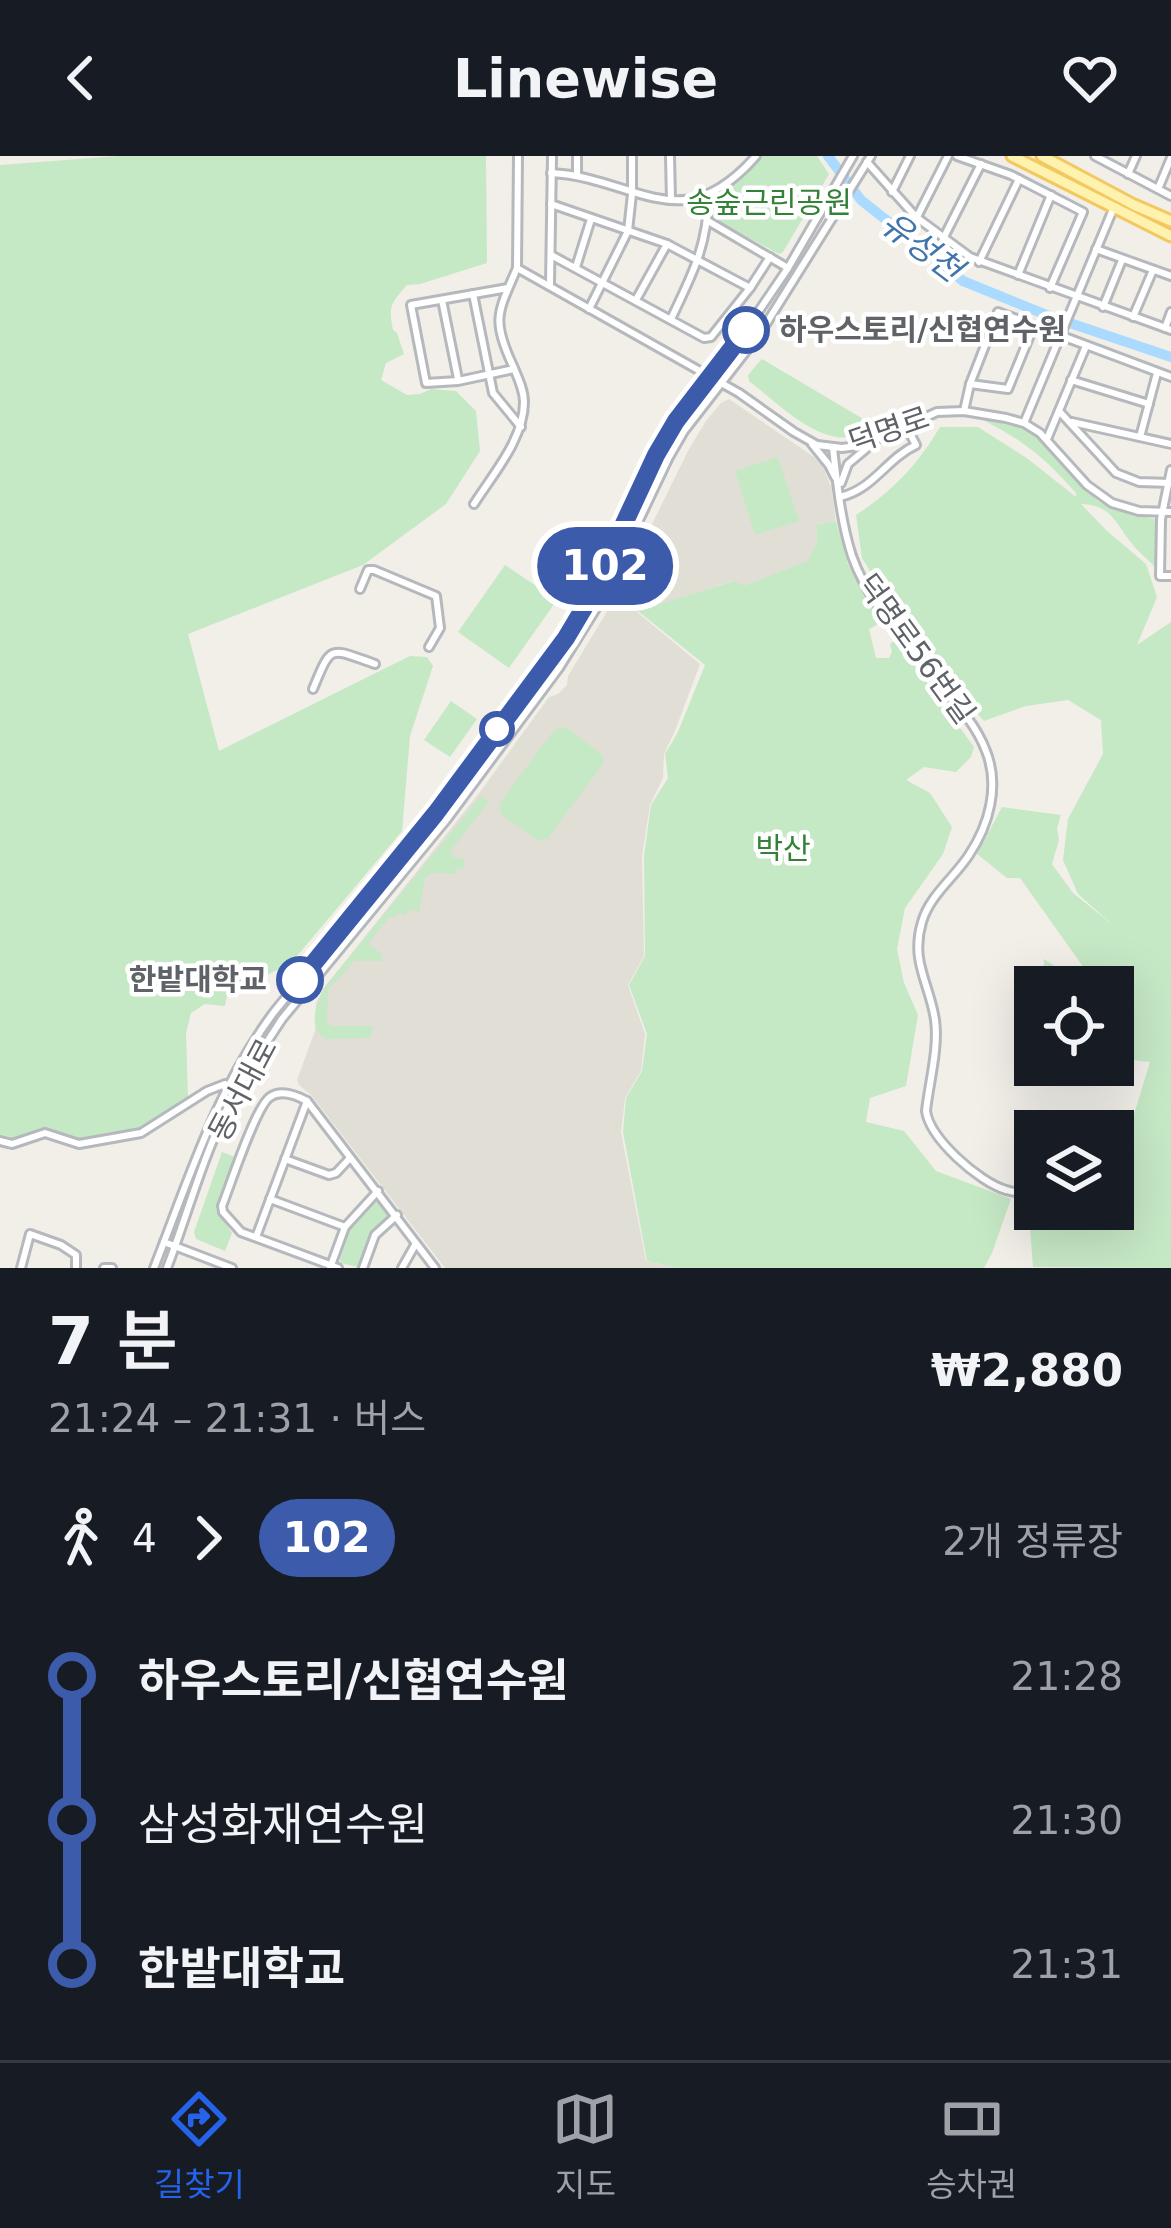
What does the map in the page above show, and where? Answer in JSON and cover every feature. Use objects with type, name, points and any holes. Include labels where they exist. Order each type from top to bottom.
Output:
[{"type":"main road","points":[[1012,156],[1171,236]]},
{"type":"main road","points":[[1042,156],[1171,221]]},
{"type":"street","points":[[474,504],[521,427],[524,399],[498,325],[498,314],[518,268],[518,156]]},
{"type":"street","points":[[550,285],[551,156]]},
{"type":"street","points":[[577,156],[577,174]]},
{"type":"street","points":[[589,309],[628,231],[632,156]]},
{"type":"street","points":[[670,156],[671,200]]},
{"type":"street","points":[[551,173],[577,174],[632,194],[671,200],[709,194],[756,156]]},
{"type":"street","name":"동서대로","points":[[154,1268],[228,1082],[274,1012],[436,813],[566,638],[676,421],[788,268],[854,156]]},
{"type":"street","points":[[892,192],[910,156]]},
{"type":"street","points":[[916,217],[952,156],[1051,195],[1083,212],[1050,288]]},
{"type":"street","points":[[1128,174],[1136,156]]},
{"type":"street","points":[[1097,157],[1171,196]]},
{"type":"street","points":[[1158,189],[1171,158]]},
{"type":"street","points":[[869,160],[916,217],[979,262],[1168,330],[1171,313]]},
{"type":"street","name":"동서대로","points":[[167,1268],[219,1126],[260,1053],[282,1019],[447,819],[559,668],[599,602],[669,457],[696,413],[778,307],[869,160]]},
{"type":"street","points":[[943,239],[981,164]]},
{"type":"street","points":[[979,262],[1018,179]]},
{"type":"street","points":[[671,319],[700,260],[709,194]]},
{"type":"street","points":[[1017,276],[1051,195]]},
{"type":"street","points":[[551,204],[667,244],[750,288]]},
{"type":"street","points":[[1024,423],[1114,208]]},
{"type":"street","points":[[576,267],[591,218]]},
{"type":"street","points":[[708,221],[788,268]]},
{"type":"street","points":[[637,300],[667,244]]},
{"type":"street","points":[[1096,249],[1171,276]]},
{"type":"street","points":[[551,255],[704,338],[711,337],[770,257]]},
{"type":"street","points":[[1103,307],[1122,260]]},
{"type":"street","name":"덕명로","points":[[518,268],[721,383],[810,442],[853,447],[937,412],[964,411],[1024,423],[1046,439],[1100,496],[1126,508],[1166,512]]},
{"type":"street","points":[[1133,317],[1153,270]]},
{"type":"street","points":[[508,288],[411,305],[426,383],[514,369]]},
{"type":"street","points":[[473,294],[497,399],[521,427]]},
{"type":"street","points":[[442,300],[458,381]]},
{"type":"street","points":[[964,411],[998,313],[1171,377]]},
{"type":"street","points":[[970,384],[1008,389],[1033,326]]},
{"type":"street","points":[[1046,439],[1086,346]]},
{"type":"street","points":[[1140,437],[1157,373]]},
{"type":"street","points":[[1071,380],[1149,404]]},
{"type":"street","points":[[1059,411],[1123,478],[1169,483]]},
{"type":"street","points":[[1068,422],[1171,444]]},
{"type":"street","points":[[840,494],[871,484],[895,457],[916,445],[906,426]]},
{"type":"street","points":[[840,494],[848,464],[876,441]]},
{"type":"street","points":[[810,442],[829,465],[840,494]]},
{"type":"street","name":"덕명로56번길","points":[[833,448],[850,552],[869,591],[986,748],[992,800],[987,820],[967,858],[927,909],[918,938],[919,972],[936,1021],[926,1111],[927,1121],[945,1145],[994,1184],[1014,1191]]},
{"type":"street","points":[[1171,470],[1160,576],[1171,576]]},
{"type":"street","points":[[1161,540],[1171,540]]},
{"type":"street","points":[[360,589],[368,570],[374,570],[436,596],[440,628],[429,646]]},
{"type":"street","points":[[313,689],[332,652],[375,664]]},
{"type":"street","points":[[0,1141],[12,1144],[45,1133],[80,1144],[141,1132],[228,1082]]},
{"type":"street","points":[[378,1191],[344,1227],[333,1267],[235,1228],[222,1205],[263,1104],[285,1093],[307,1101],[397,1215],[435,1268]]},
{"type":"street","points":[[256,1237],[307,1101]]},
{"type":"street","points":[[285,1159],[329,1175],[351,1157]]},
{"type":"street","points":[[270,1199],[344,1227]]},
{"type":"street","points":[[363,1268],[375,1234],[397,1215]]},
{"type":"street","points":[[21,1268],[30,1234],[76,1255],[76,1268]]},
{"type":"street","points":[[164,1242],[232,1268]]},
{"type":"street","points":[[402,1268],[416,1244]]},
{"type":"shaded area","points":[[729,399],[822,465],[831,486],[836,521],[816,525],[817,542],[809,561],[745,585],[733,581],[637,612],[700,664],[664,754],[663,778],[650,805],[642,856],[644,956],[628,985],[645,1034],[641,1071],[625,1098],[621,1132],[646,1261],[677,1268],[445,1268],[299,1085],[315,1031],[316,1003],[549,697],[567,685],[689,449],[706,421]]},
{"type":"green space","points":[[118,156],[486,156],[487,263],[407,285],[391,310],[393,330],[404,354],[386,363],[381,380],[407,395],[431,389],[456,391],[476,411],[480,451],[446,504],[363,565],[188,634],[219,751],[410,656],[427,657],[433,666],[410,736],[402,831],[292,962],[227,996],[225,1006],[205,1004],[191,1013],[186,1033],[188,1098],[140,1130],[80,1142],[56,1136],[37,1138],[5,1148],[0,1146],[0,165]]},
{"type":"green space","name":"송숲근린공원","points":[[761,156],[817,156],[829,174],[779,254],[712,218],[714,196],[747,173]]},
{"type":"green space","points":[[762,359],[875,426],[842,438],[808,426],[749,381],[748,375]]},
{"type":"green space","points":[[983,420],[1032,434],[1103,504],[1158,520],[1158,570],[1110,515],[1081,504],[1146,564],[1157,597],[1137,645],[1171,622],[1171,1268],[1033,1267],[1030,1230],[1134,1230],[1134,1114],[1150,1062],[1134,1060],[1134,966],[1083,966],[1020,878],[1007,878],[977,854],[1002,807],[1061,815],[1052,864],[1073,893],[1114,926],[1078,894],[1063,860],[1068,819],[1103,754],[1101,720],[1068,700],[1026,706],[984,721],[932,662],[862,558],[856,515],[904,476],[940,427],[978,427],[1076,497],[1065,481],[1010,435]]},
{"type":"green space","points":[[778,457],[799,521],[755,535],[735,471]]},
{"type":"green space","name":"박산","points":[[836,521],[848,564],[882,622],[869,629],[876,658],[889,658],[890,644],[896,640],[974,747],[956,772],[924,767],[906,780],[930,793],[952,827],[943,854],[905,908],[897,949],[904,983],[918,1015],[906,1086],[870,1098],[866,1122],[904,1131],[936,1171],[1011,1199],[984,1268],[677,1268],[647,1261],[623,1132],[626,1098],[642,1071],[647,1034],[629,985],[645,956],[644,856],[651,805],[668,778],[665,754],[705,665],[638,611],[734,581],[745,585],[808,561],[817,542],[816,525]]},
{"type":"green space","points":[[505,565],[557,600],[509,668],[458,632]]},
{"type":"green space","points":[[451,701],[477,719],[450,757],[424,740]]},
{"type":"green space","points":[[565,727],[599,752],[603,764],[547,839],[538,840],[501,814],[499,804],[555,729]]},
{"type":"green space","points":[[481,796],[489,802],[450,851],[454,858],[464,859],[464,868],[456,869],[456,874],[432,873],[425,878],[419,912],[410,909],[405,916],[399,912],[390,916],[368,944],[382,954],[382,961],[354,961],[328,990],[327,1023],[373,1026],[370,1038],[326,1039],[315,1022],[324,988]]},
{"type":"green space","points":[[222,1152],[235,1157],[216,1209],[232,1233],[225,1251],[196,1239],[194,1232]]},
{"type":"green space","points":[[377,1201],[388,1218],[372,1232],[358,1267],[341,1263],[350,1230]]},
{"type":"waterway","name":"유성천","points":[[828,156],[861,200],[963,281],[1171,357]]},
{"type":"bus line","name":"102","points":[[300,980],[436,813],[566,638],[656,455],[676,421],[746,330]]},
{"type":"place","name":"하우스토리/신협연수원","points":[[746,330]]},
{"type":"place","name":"한밭대학교","points":[[300,980]]}]
